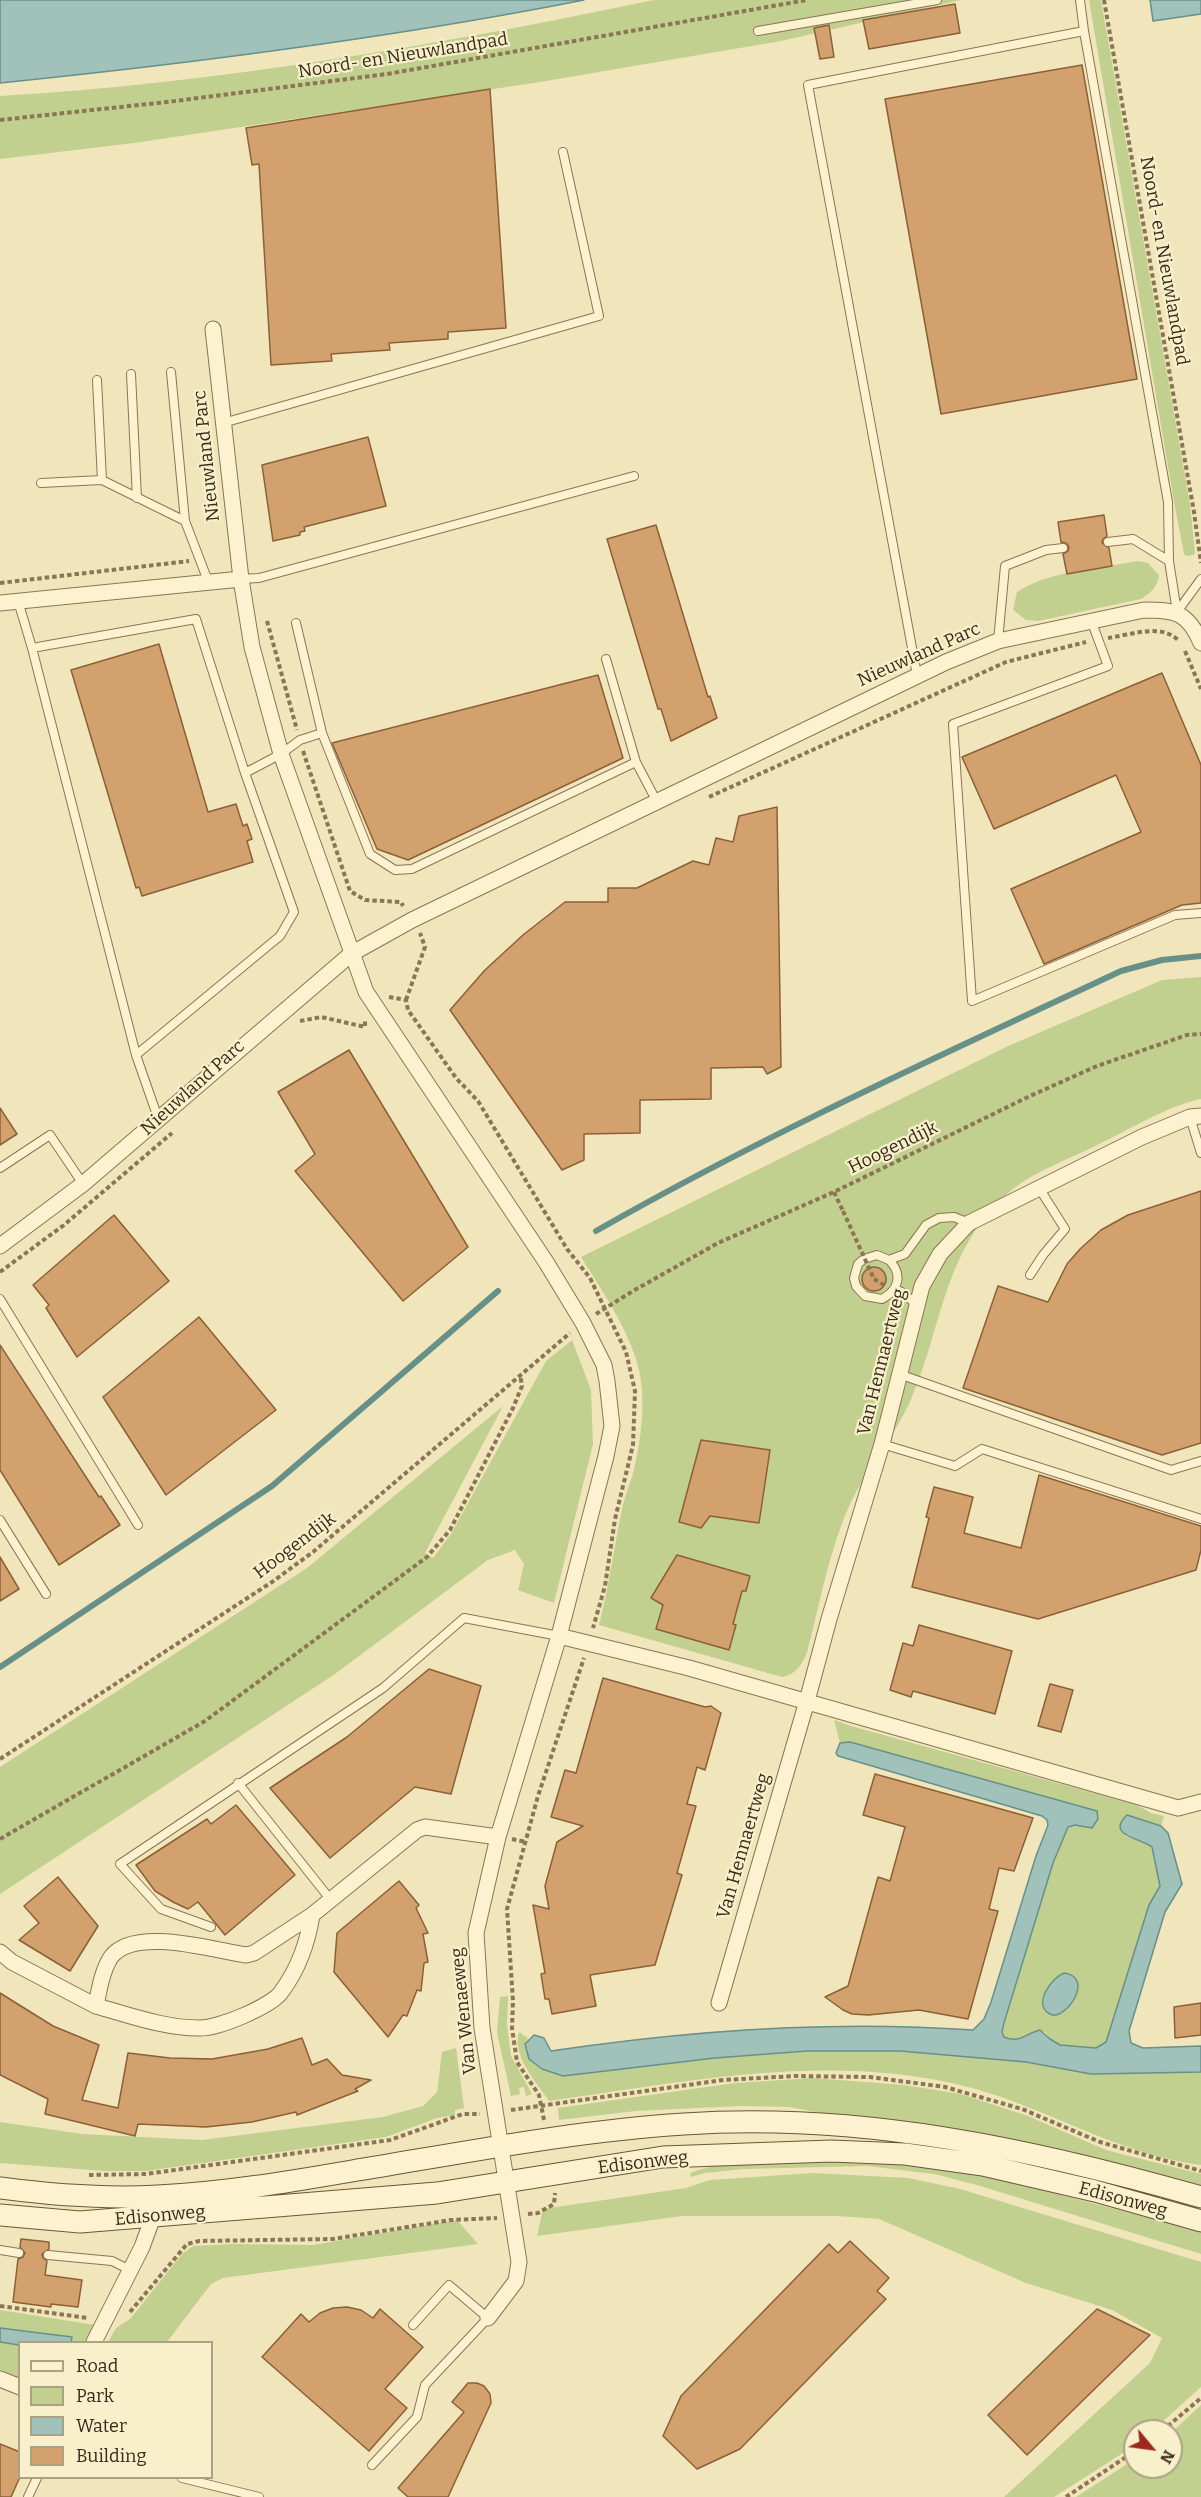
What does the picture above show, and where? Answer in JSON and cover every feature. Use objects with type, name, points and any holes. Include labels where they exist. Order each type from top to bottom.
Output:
[{"type":"main road","name":"Edisonweg","points":[[0,2188],[69,2196],[160,2196],[232,2190],[501,2146],[685,2124],[819,2124],[879,2128],[952,2138],[1103,2169],[1201,2197]]},
{"type":"main road","name":"Edisonweg","points":[[0,2215],[80,2222],[437,2193],[663,2157],[831,2151],[894,2154],[983,2165],[1095,2191],[1201,2221]]},
{"type":"street","name":"Nieuwland Parc","points":[[213,329],[240,579],[252,647],[281,754],[351,954],[366,992],[546,1262],[583,1323]]},
{"type":"street","points":[[0,603],[240,579]]},
{"type":"street","name":"Nieuwland Parc","points":[[0,1246],[82,1184],[351,954],[412,920],[918,675],[998,641],[1144,610],[1177,612]]},
{"type":"street","points":[[1177,612],[1189,620],[1201,643]]},
{"type":"street","name":"Van Hennaertweg","points":[[719,2003],[829,1619],[882,1444],[922,1286],[940,1254],[969,1223],[1142,1137],[1196,1116]]},
{"type":"street","name":"Van Wenaeweg","points":[[488,2318],[516,2281],[519,2262],[482,2028],[476,1933],[498,1837],[559,1635],[612,1426],[603,1365],[583,1323]]},
{"type":"street","points":[[559,1635],[619,1649],[807,1701],[1178,1808],[1201,1802]]},
{"type":"street","points":[[96,2006],[102,1978],[112,1956],[124,1948],[144,1941],[176,1943],[246,1955],[254,1953],[312,1915],[417,1830],[425,1827],[498,1837]]},
{"type":"street","points":[[0,1952],[12,1962],[96,2006],[151,2022],[197,2028],[239,2019],[281,1994],[308,1941],[312,1915]]},
{"type":"street","points":[[95,2341],[142,2247],[160,2196]]},
{"type":"street","points":[[0,2379],[18,2386]]},
{"type":"lane","points":[[758,31],[937,0]]},
{"type":"lane","points":[[1080,0],[1167,502],[1169,561],[1177,612]]},
{"type":"lane","points":[[918,675],[808,85],[1084,31]]},
{"type":"lane","points":[[223,423],[599,316],[563,152]]},
{"type":"lane","points":[[171,372],[185,521],[208,581]]},
{"type":"lane","points":[[131,374],[137,498]]},
{"type":"lane","points":[[98,380],[102,480]]},
{"type":"lane","points":[[240,579],[259,578],[634,476]]},
{"type":"lane","points":[[41,483],[102,480],[185,521]]},
{"type":"lane","points":[[1108,542],[1133,539],[1169,561]]},
{"type":"lane","points":[[998,641],[1005,566],[1046,550],[1062,548]]},
{"type":"lane","points":[[1177,612],[1201,579]]},
{"type":"lane","points":[[18,601],[136,1055],[158,1118]]},
{"type":"lane","points":[[32,648],[196,619],[245,773],[294,912],[280,936],[136,1055]]},
{"type":"lane","points":[[1091,620],[1108,666],[953,724],[972,1001],[1175,915],[1201,913]]},
{"type":"lane","points":[[296,623],[322,733],[370,854],[394,870],[412,869],[636,762]]},
{"type":"lane","points":[[606,659],[636,762],[657,802]]},
{"type":"lane","points":[[245,773],[281,754],[300,740],[322,733]]},
{"type":"lane","points":[[1196,1116],[1201,1153]]},
{"type":"lane","points":[[0,1168],[50,1135],[82,1184]]},
{"type":"lane","points":[[1030,1275],[1065,1229],[1039,1188]]},
{"type":"lane","points":[[889,1260],[905,1254],[926,1225],[939,1218],[954,1217],[969,1223]]},
{"type":"lane","points":[[877,1256],[889,1260],[897,1272],[898,1280],[894,1289],[882,1299],[872,1299],[859,1292],[854,1278],[858,1264],[864,1259],[877,1256]]},
{"type":"lane","points":[[894,1289],[902,1292],[918,1305]]},
{"type":"lane","points":[[0,1299],[138,1525]]},
{"type":"lane","points":[[899,1374],[1171,1470],[1201,1461]]},
{"type":"lane","points":[[882,1444],[956,1466],[982,1449],[1201,1519]]},
{"type":"lane","points":[[0,1520],[46,1594]]},
{"type":"lane","points":[[212,1927],[161,1909],[120,1864],[383,1688],[464,1618],[559,1635]]},
{"type":"lane","points":[[238,1783],[330,1899]]},
{"type":"lane","points":[[0,2250],[19,2253]]},
{"type":"lane","points":[[48,2255],[112,2261],[130,2270]]},
{"type":"lane","points":[[372,2465],[417,2417],[425,2385],[488,2318],[449,2285],[413,2325]]},
{"type":"lane","points":[[28,2497],[37,2479]]},
{"type":"lane","points":[[186,2479],[259,2497]]},
{"type":"path","name":"Noord- en Nieuwlandpad","points":[[0,120],[167,102],[387,74],[625,34],[807,0]]},
{"type":"path","name":"Noord- en Nieuwlandpad","points":[[1104,0],[1201,563]]},
{"type":"path","points":[[702,800],[1006,662],[1098,639],[1155,631],[1168,632],[1183,646],[1201,689]]},
{"type":"path","points":[[422,936],[430,932]]},
{"type":"path","points":[[293,1026],[302,1020],[321,1017],[365,1027],[366,992],[406,1000],[408,1010],[456,1078],[478,1101],[567,1249],[590,1278],[626,1352],[634,1391],[633,1445],[615,1519],[605,1586],[563,1725],[538,1796],[507,1909],[512,1981],[512,2028],[517,2062],[539,2095],[543,2107]]},
{"type":"path","name":"Hoogendijk","points":[[606,1308],[718,1243],[834,1192],[1030,1096],[1097,1066],[1187,1035],[1201,1034]]},
{"type":"path","name":"Nieuwland Parc","points":[[0,1272],[64,1225],[172,1132]]},
{"type":"path","points":[[834,1192],[874,1279],[885,1285]]},
{"type":"path","name":"Hoogendijk","points":[[0,1759],[197,1632],[304,1558],[583,1323]]},
{"type":"path","points":[[0,1839],[206,1721],[427,1557],[450,1530],[517,1401],[522,1386],[520,1374]]},
{"type":"path","name":"Edisonweg","points":[[0,2306],[120,2322],[187,2244],[199,2241],[333,2240],[451,2220],[538,2213],[554,2204]]},
{"type":"path","points":[[1176,2419],[1201,2398]]},
{"type":"path","points":[[1066,2497],[1123,2459]]},
{"type":"green space","points":[[654,0],[961,0],[781,41],[540,82],[134,143],[0,159],[0,96],[165,82],[247,72],[410,47]]},
{"type":"green space","points":[[1089,0],[1101,0],[1190,504],[1194,555],[1184,554],[1174,502]]},
{"type":"green space","points":[[1138,561],[1148,563],[1159,575],[1153,589],[1141,599],[1038,621],[1026,620],[1013,610],[1017,592],[1044,579],[1075,571]]},
{"type":"green space","points":[[1201,977],[1201,1099],[1162,1113],[1032,1176],[1013,1189],[990,1212],[972,1236],[958,1262],[910,1402],[850,1504],[831,1559],[807,1653],[798,1668],[782,1677],[599,1625],[622,1509],[634,1471],[641,1428],[642,1390],[638,1366],[627,1337],[613,1309],[581,1257],[1006,1047],[1162,980]]},
{"type":"green space","points":[[572,1340],[591,1390],[593,1444],[554,1603],[518,1590],[524,1564],[515,1550],[488,1560],[335,1674],[0,1894],[0,1767],[307,1568],[503,1406],[425,1553],[433,1558],[451,1534],[546,1361]]},
{"type":"green space","points":[[834,1720],[1137,1805],[1151,1813],[1164,1816],[1161,1826],[1127,1816],[1125,1836],[1146,1842],[1152,1847],[1160,1886],[1149,1905],[1106,2042],[1096,2048],[1060,2045],[1050,2039],[1045,2032],[1033,2032],[1016,2040],[1004,2037],[1002,2032],[1053,1863],[1068,1827],[1075,1825],[1092,1828],[1095,1810],[850,1742],[840,1743]],"holes":[[[1059,1975],[1059,2014],[1049,2014],[1044,2009],[1042,1999]]]},
{"type":"green space","points":[[508,1996],[507,2024],[511,2056],[532,2094],[526,2096],[524,2087],[519,2088],[520,2094],[511,2096],[497,2033],[500,1997]]},
{"type":"green space","points":[[519,2032],[528,2038],[525,2044],[563,2076],[715,2058],[807,2051],[900,2051],[1026,2062],[1091,2074],[1201,2072],[1201,2165],[1170,2160],[1140,2151],[994,2095],[964,2086],[912,2076],[861,2071],[756,2074],[549,2101],[522,2059],[518,2041]]},
{"type":"green space","points":[[456,2048],[464,2108],[455,2110],[455,2115],[437,2118],[386,2137],[146,2171],[105,2171],[0,2163],[0,2122],[83,2134],[202,2140],[383,2117],[423,2106],[437,2092],[442,2052]]},
{"type":"green space","points":[[813,2078],[904,2085],[961,2094],[1028,2116],[1106,2150],[1201,2174],[1201,2190],[1041,2146],[966,2132],[870,2123],[790,2107],[740,2106],[636,2111],[559,2120],[558,2108],[735,2083]]},
{"type":"green space","points":[[842,2160],[898,2163],[979,2174],[1201,2231],[1201,2254],[977,2185],[934,2174],[867,2166],[743,2169],[705,2173],[691,2177],[690,2173],[745,2162]]},
{"type":"green space","points":[[813,2173],[908,2178],[960,2189],[1201,2262],[1201,2387],[1165,2419],[1123,2419],[1123,2453],[1054,2497],[1004,2497],[1150,2363],[1162,2338],[1112,2310],[1026,2283],[879,2219],[837,2216],[682,2216],[537,2236],[543,2209],[686,2188],[710,2180]]},
{"type":"green space","points":[[457,2220],[478,2244],[223,2278],[211,2284],[168,2341],[109,2341],[116,2328],[130,2319],[182,2254],[193,2246],[313,2245]]},
{"type":"green space","points":[[0,2310],[95,2325],[88,2341],[71,2341],[72,2337],[0,2328]]},
{"type":"green space","points":[[0,2342],[18,2345],[18,2378],[0,2370]]},
{"type":"green space","points":[[1201,2405],[1201,2497],[1076,2497],[1123,2467],[1123,2479],[1183,2479],[1183,2422]]},
{"type":"water","points":[[0,0],[584,0],[366,38],[147,67],[0,83]]},
{"type":"water","points":[[1150,0],[1201,0],[1201,14],[1153,21]]},
{"type":"water","points":[[850,1742],[1097,1811],[1098,1819],[1092,1828],[1075,1825],[1068,1827],[1053,1863],[1004,2023],[1002,2032],[1004,2037],[1010,2039],[1019,2039],[1040,2030],[1060,2045],[1096,2048],[1106,2042],[1149,1905],[1160,1886],[1152,1847],[1122,1832],[1121,1822],[1127,1815],[1161,1826],[1168,1833],[1182,1884],[1165,1912],[1129,2031],[1131,2043],[1143,2048],[1201,2046],[1201,2072],[1091,2074],[1026,2062],[900,2051],[807,2051],[715,2058],[563,2076],[542,2069],[529,2059],[525,2044],[534,2035],[544,2038],[551,2051],[656,2037],[762,2029],[867,2026],[973,2030],[984,2019],[991,2002],[1036,1856],[1048,1825],[1047,1820],[1042,1816],[838,1756],[836,1753],[840,1743]]},
{"type":"water","points":[[1064,1973],[1073,1976],[1078,1990],[1075,1998],[1063,2012],[1056,2015],[1050,2014],[1045,2010],[1043,2004],[1045,1992],[1054,1980]]},
{"type":"water","points":[[0,2328],[72,2337],[71,2341],[18,2341],[18,2345],[0,2342]]},
{"type":"building","points":[[955,4],[960,33],[869,49],[863,20]]},
{"type":"building","points":[[829,25],[834,57],[820,59],[814,28]]},
{"type":"building","points":[[1082,65],[1137,379],[941,414],[885,99]]},
{"type":"building","points":[[490,89],[506,328],[448,332],[448,339],[389,343],[390,350],[331,354],[332,361],[271,365],[259,164],[252,165],[246,128]]},
{"type":"building","points":[[368,437],[386,506],[304,527],[305,531],[300,532],[300,535],[273,541],[262,465]]},
{"type":"building","points":[[1104,515],[1107,536],[1102,543],[1109,548],[1112,566],[1067,574],[1063,554],[1068,551],[1069,547],[1066,543],[1061,542],[1058,522]]},
{"type":"building","points":[[656,525],[708,697],[710,696],[717,718],[671,741],[661,709],[658,709],[607,539]]},
{"type":"building","points":[[159,644],[208,812],[236,804],[243,826],[247,824],[252,839],[247,841],[253,862],[142,896],[139,887],[136,888],[71,670]]},
{"type":"building","points":[[1162,673],[1201,765],[1201,903],[1182,905],[1044,964],[1011,889],[1141,832],[1116,775],[994,829],[962,757]]},
{"type":"building","points":[[598,675],[623,758],[408,860],[377,849],[332,743]]},
{"type":"building","points":[[777,807],[781,1067],[767,1074],[763,1067],[711,1068],[711,1099],[640,1100],[640,1133],[584,1134],[584,1160],[562,1170],[450,1010],[485,970],[523,935],[565,902],[608,902],[608,888],[637,888],[693,861],[709,865],[716,838],[733,842],[739,816]]},
{"type":"building","points":[[349,1050],[468,1247],[403,1301],[295,1171],[315,1154],[278,1092]]},
{"type":"building","points":[[0,1108],[17,1134],[0,1145]]},
{"type":"building","points":[[1201,1191],[1201,1443],[1162,1455],[963,1388],[998,1286],[1048,1302],[1067,1264],[1101,1230],[1128,1215]]},
{"type":"building","points":[[114,1215],[169,1281],[77,1357],[46,1308],[49,1305],[33,1285]]},
{"type":"building","points":[[874,1267],[883,1270],[886,1279],[883,1288],[874,1291],[865,1288],[862,1279],[865,1270]]},
{"type":"building","points":[[199,1317],[276,1410],[166,1495],[103,1397]]},
{"type":"building","points":[[0,1345],[99,1497],[101,1496],[120,1525],[59,1565],[0,1470]]},
{"type":"building","points":[[701,1440],[770,1450],[759,1523],[710,1516],[701,1528],[679,1522]]},
{"type":"building","points":[[1039,1475],[1201,1526],[1201,1550],[1196,1570],[1038,1619],[912,1587],[934,1487],[973,1497],[964,1533],[1021,1548]]},
{"type":"building","points":[[677,1555],[750,1576],[746,1591],[742,1591],[729,1650],[656,1629],[663,1605],[651,1598]]},
{"type":"building","points":[[0,1557],[19,1589],[0,1601]]},
{"type":"building","points":[[919,1625],[1012,1651],[995,1714],[913,1691],[911,1697],[890,1690],[903,1643],[913,1646]]},
{"type":"building","points":[[429,1669],[481,1686],[451,1794],[415,1787],[330,1858],[270,1788],[347,1737]]},
{"type":"building","points":[[603,1678],[705,1707],[711,1706],[721,1713],[705,1770],[697,1767],[687,1804],[696,1806],[677,1873],[682,1875],[655,1965],[590,1975],[596,2006],[552,2014],[549,1999],[545,1999],[541,1974],[545,1973],[533,1905],[549,1909],[545,1886],[557,1842],[583,1826],[551,1817],[565,1770],[576,1773]]},
{"type":"building","points":[[1050,1684],[1073,1690],[1061,1732],[1038,1726]]},
{"type":"building","points":[[875,1774],[1033,1818],[1014,1871],[999,1868],[989,1909],[998,1911],[968,2019],[919,2010],[868,2015],[852,2014],[825,1997],[848,1986],[878,1877],[890,1881],[905,1827],[863,1815]]},
{"type":"building","points":[[236,1805],[295,1875],[225,1935],[198,1902],[188,1909],[173,1902],[155,1891],[136,1865],[207,1819],[211,1824]]},
{"type":"building","points":[[58,1877],[98,1926],[70,1971],[19,1940],[39,1923],[24,1906]]},
{"type":"building","points":[[399,1881],[419,1905],[416,1908],[428,1933],[423,1934],[428,1962],[424,1963],[421,1991],[417,1990],[407,2016],[403,2015],[388,2037],[334,1972],[337,1933]]},
{"type":"building","points":[[0,1993],[53,2026],[99,2045],[82,2100],[118,2108],[128,2053],[170,2058],[212,2059],[268,2049],[302,2038],[312,2065],[327,2059],[342,2075],[371,2080],[355,2089],[358,2091],[297,2115],[296,2112],[252,2122],[206,2127],[138,2124],[135,2136],[45,2114],[48,2099],[0,2075]]},
{"type":"building","points":[[1201,2003],[1201,2035],[1175,2038],[1174,2007]]},
{"type":"building","points":[[21,2239],[49,2242],[49,2249],[42,2254],[47,2261],[45,2275],[82,2280],[78,2307],[51,2304],[51,2307],[13,2302],[18,2259],[25,2253],[20,2247]]},
{"type":"building","points":[[850,2241],[889,2278],[877,2291],[886,2299],[740,2449],[697,2469],[663,2436],[681,2396],[829,2244],[838,2253]]},
{"type":"building","points":[[347,2307],[361,2310],[373,2318],[380,2309],[423,2347],[385,2389],[407,2408],[369,2451],[262,2357],[301,2314],[309,2322],[320,2313],[333,2308]]},
{"type":"building","points":[[1097,2309],[1150,2335],[1027,2455],[988,2415]]},
{"type":"building","points":[[468,2383],[484,2386],[490,2394],[491,2403],[448,2497],[408,2497],[398,2488],[464,2412],[452,2402]]},
{"type":"building","points":[[0,2444],[18,2451],[19,2479],[11,2497],[0,2497]]},
{"type":"waterway","points":[[596,1231],[790,1128],[1121,971],[1162,960],[1201,956]]},
{"type":"waterway","points":[[0,1667],[272,1486],[498,1291]]}]
